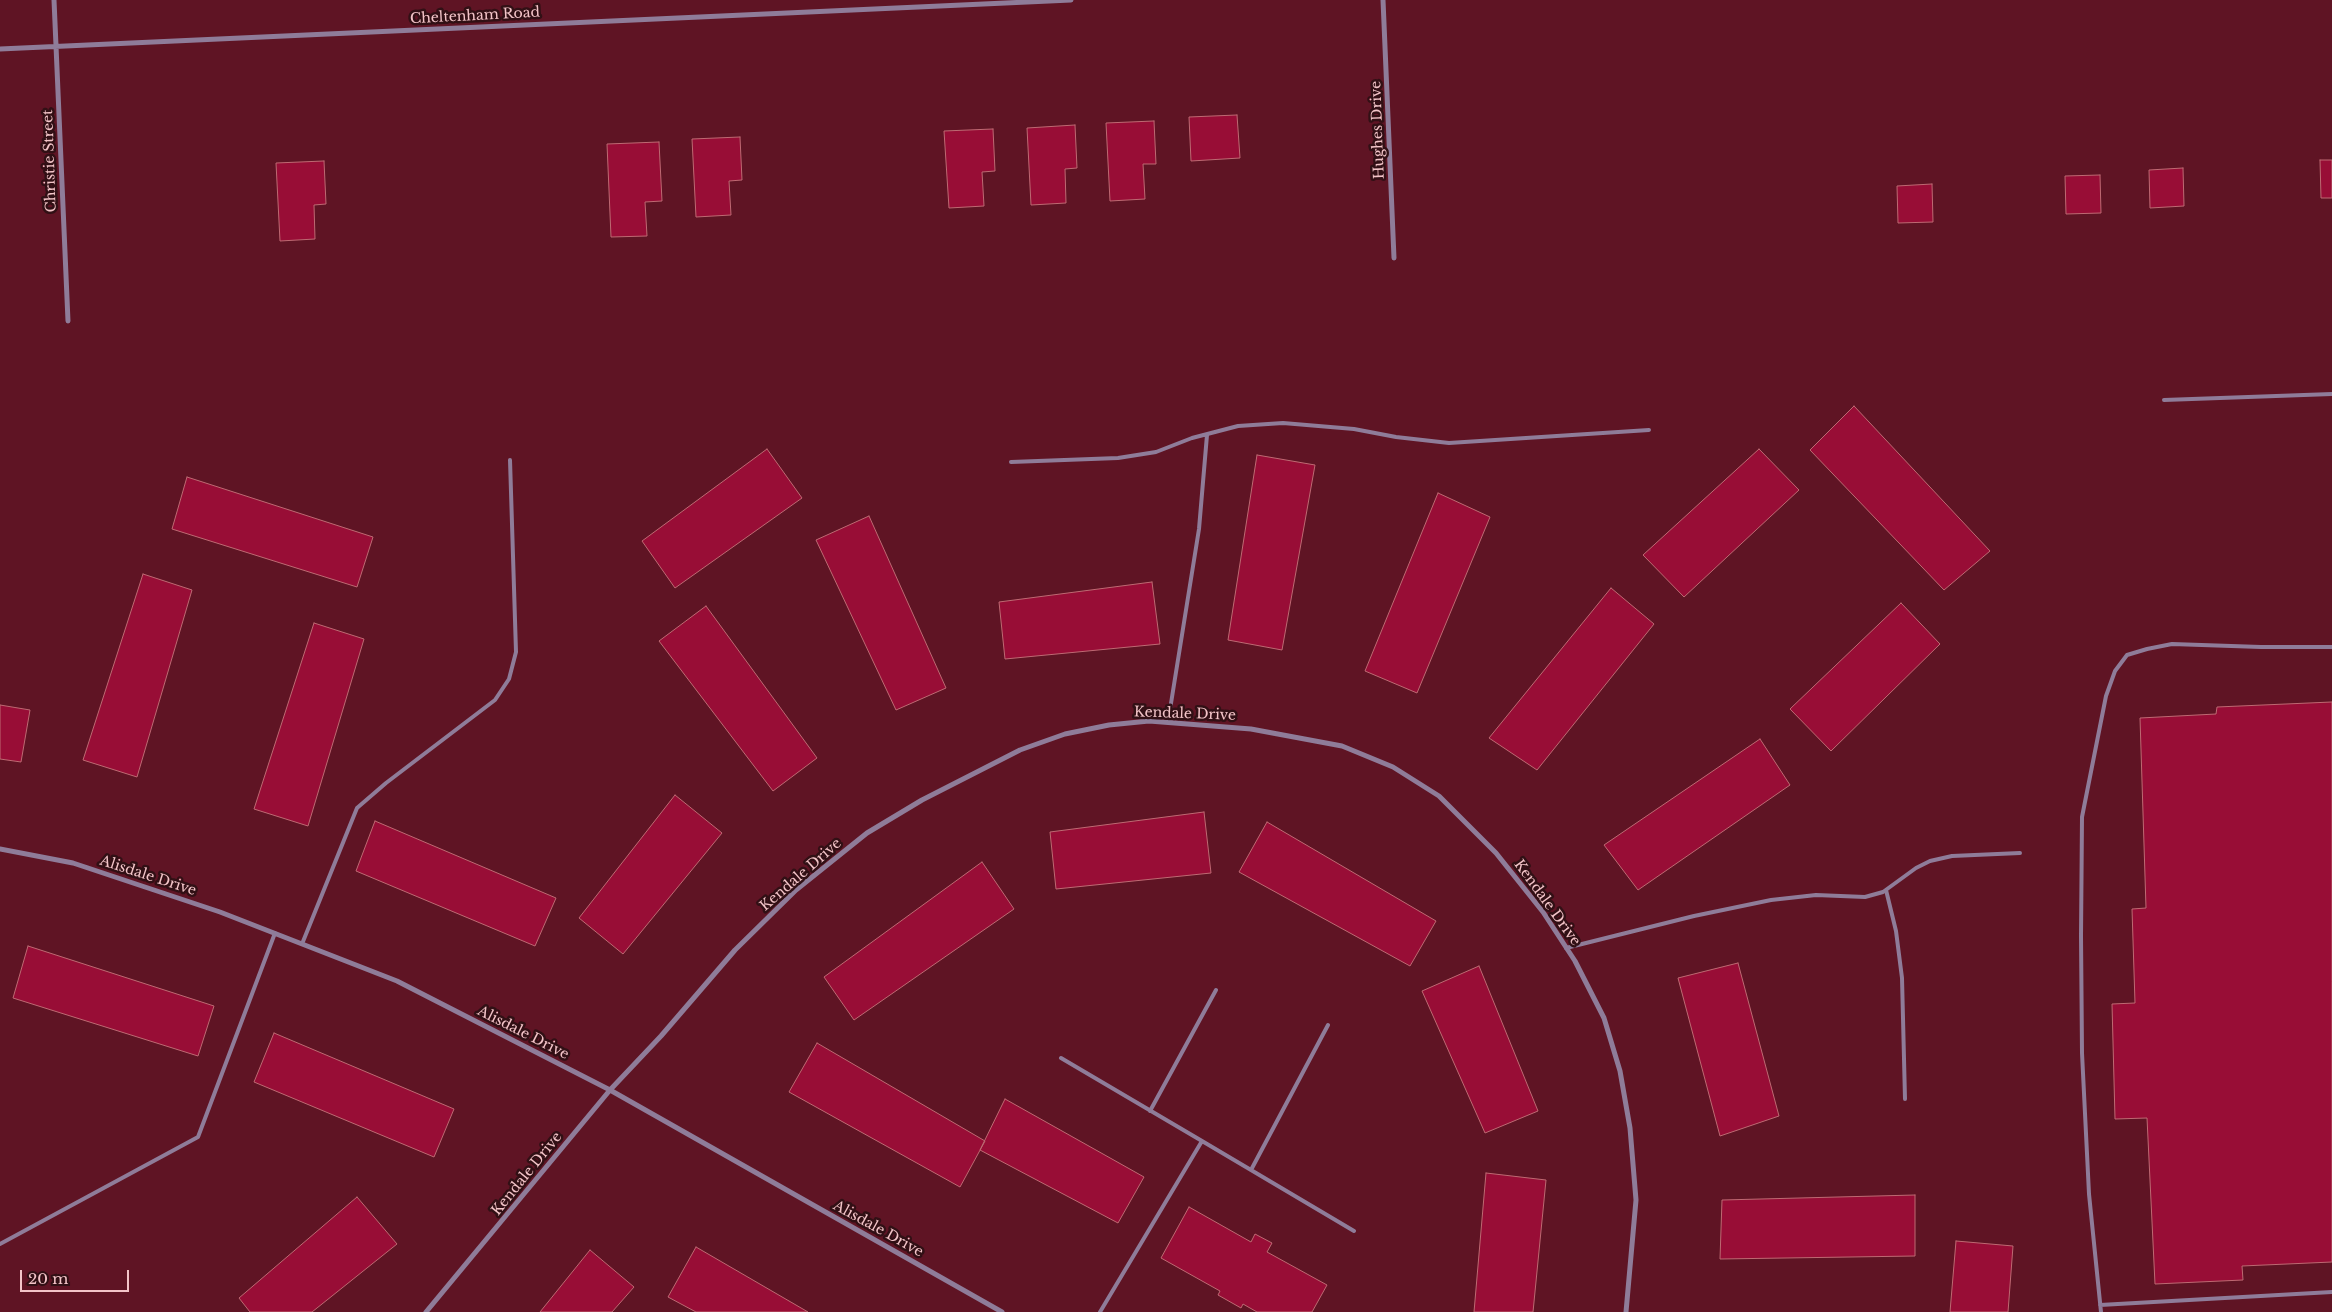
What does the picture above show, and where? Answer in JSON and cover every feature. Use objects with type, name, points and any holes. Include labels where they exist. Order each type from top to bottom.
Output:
[{"type":"street","name":"Christie Street","points":[[54,0],[68,321]]},
{"type":"street","name":"Cheltenham Road","points":[[0,50],[1071,0]]},
{"type":"street","name":"Hughes Drive","points":[[1383,0],[1394,258]]},
{"type":"street","name":"Kendale Drive","points":[[426,1312],[610,1090],[661,1036],[735,950],[796,890],[867,833],[922,800],[1020,750],[1065,734],[1110,725],[1149,721],[1251,728],[1342,746],[1394,767],[1439,796],[1496,853],[1543,912],[1566,948],[1604,1018],[1620,1071],[1630,1128],[1636,1200],[1626,1312]]},
{"type":"street","name":"Alisdale Drive","points":[[0,849],[73,863],[220,912],[397,981],[610,1090],[1002,1312]]},
{"type":"lane","points":[[2164,400],[2332,394]]},
{"type":"lane","points":[[1011,462],[1127,456],[1156,452],[1238,426],[1282,423],[1354,429],[1396,437],[1449,443],[1649,430]]},
{"type":"lane","points":[[1168,722],[1200,529],[1207,435]]},
{"type":"lane","points":[[302,944],[357,808],[386,783],[494,700],[509,679],[516,652],[510,460]]},
{"type":"lane","points":[[2101,1312],[2089,1194],[2082,1053],[2082,817],[2106,696],[2116,671],[2127,655],[2147,649],[2172,644],[2261,647],[2332,646]]},
{"type":"lane","points":[[1566,948],[1694,916],[1771,900],[1816,895],[1865,896],[1886,890],[1916,868],[1930,861],[1952,856],[2020,853]]},
{"type":"lane","points":[[1886,890],[1896,931],[1902,978],[1905,1099]]},
{"type":"lane","points":[[0,1244],[198,1137],[275,933]]},
{"type":"lane","points":[[1150,1111],[1216,990]]},
{"type":"lane","points":[[1251,1170],[1328,1025]]},
{"type":"lane","points":[[1061,1058],[1354,1231]]},
{"type":"lane","points":[[1100,1312],[1202,1141]]},
{"type":"lane","points":[[2100,1305],[2332,1292]]},
{"type":"building","points":[[1237,115],[1240,158],[1191,161],[1189,117]]},
{"type":"building","points":[[1154,121],[1156,164],[1143,164],[1145,199],[1110,201],[1106,123]]},
{"type":"building","points":[[1075,125],[1077,168],[1065,169],[1066,203],[1031,205],[1027,128]]},
{"type":"building","points":[[993,129],[995,171],[982,172],[984,206],[949,208],[944,131]]},
{"type":"building","points":[[740,137],[742,180],[729,181],[731,215],[696,217],[692,139]]},
{"type":"building","points":[[659,142],[662,201],[645,202],[647,236],[611,237],[607,144]]},
{"type":"building","points":[[2320,160],[2332,160],[2332,198],[2321,198]]},
{"type":"building","points":[[324,161],[326,204],[314,205],[315,239],[280,241],[276,163]]},
{"type":"building","points":[[2183,168],[2184,206],[2150,208],[2149,170]]},
{"type":"building","points":[[2100,175],[2101,213],[2066,214],[2065,176]]},
{"type":"building","points":[[1932,184],[1933,222],[1898,223],[1897,186]]},
{"type":"building","points":[[1854,406],[1990,551],[1944,590],[1810,450]]},
{"type":"building","points":[[767,449],[802,498],[675,588],[642,541]]},
{"type":"building","points":[[1759,449],[1799,490],[1684,597],[1643,555]]},
{"type":"building","points":[[1257,455],[1315,465],[1282,650],[1228,640]]},
{"type":"building","points":[[187,477],[373,537],[357,587],[172,529]]},
{"type":"building","points":[[1438,493],[1490,517],[1417,693],[1365,671]]},
{"type":"building","points":[[869,516],[946,688],[896,710],[816,540]]},
{"type":"building","points":[[143,574],[192,590],[137,777],[83,760]]},
{"type":"building","points":[[1152,582],[1160,644],[1005,659],[999,602]]},
{"type":"building","points":[[1611,588],[1654,624],[1537,770],[1489,738]]},
{"type":"building","points":[[1901,603],[1940,644],[1831,751],[1790,709]]},
{"type":"building","points":[[706,606],[817,758],[773,791],[659,641]]},
{"type":"building","points":[[314,623],[364,639],[308,826],[254,809]]},
{"type":"building","points":[[2332,702],[2332,1262],[2242,1266],[2243,1280],[2155,1284],[2147,1118],[2115,1119],[2112,1004],[2135,1003],[2132,909],[2146,908],[2140,718],[2216,714],[2217,707]]},
{"type":"building","points":[[0,705],[30,710],[21,762],[0,759]]},
{"type":"building","points":[[1760,739],[1790,785],[1638,890],[1604,845]]},
{"type":"building","points":[[675,795],[722,833],[623,954],[579,918]]},
{"type":"building","points":[[1204,812],[1211,873],[1056,889],[1050,832]]},
{"type":"building","points":[[375,821],[556,898],[535,946],[356,871]]},
{"type":"building","points":[[1267,822],[1436,921],[1410,966],[1239,872]]},
{"type":"building","points":[[982,862],[1014,909],[854,1020],[824,977]]},
{"type":"building","points":[[28,946],[214,1006],[198,1056],[13,998]]},
{"type":"building","points":[[1738,963],[1779,1116],[1720,1136],[1678,978]]},
{"type":"building","points":[[1479,966],[1538,1111],[1485,1133],[1422,991]]},
{"type":"building","points":[[274,1033],[454,1109],[434,1157],[254,1082]]},
{"type":"building","points":[[817,1043],[985,1141],[960,1187],[789,1092]]},
{"type":"building","points":[[1005,1099],[1144,1177],[1118,1223],[980,1150]]},
{"type":"building","points":[[1486,1173],[1546,1180],[1533,1312],[1474,1312]]},
{"type":"building","points":[[1915,1195],[1915,1256],[1720,1259],[1722,1200]]},
{"type":"building","points":[[357,1197],[397,1244],[312,1312],[250,1312],[239,1298]]},
{"type":"building","points":[[1189,1207],[1251,1242],[1255,1234],[1272,1243],[1267,1252],[1327,1285],[1312,1312],[1257,1312],[1243,1304],[1241,1308],[1218,1295],[1220,1291],[1161,1258]]},
{"type":"building","points":[[1956,1241],[2013,1246],[2008,1312],[1950,1312]]},
{"type":"building","points":[[696,1247],[808,1312],[696,1312],[668,1297]]},
{"type":"building","points":[[590,1250],[634,1287],[612,1312],[540,1312]]}]
